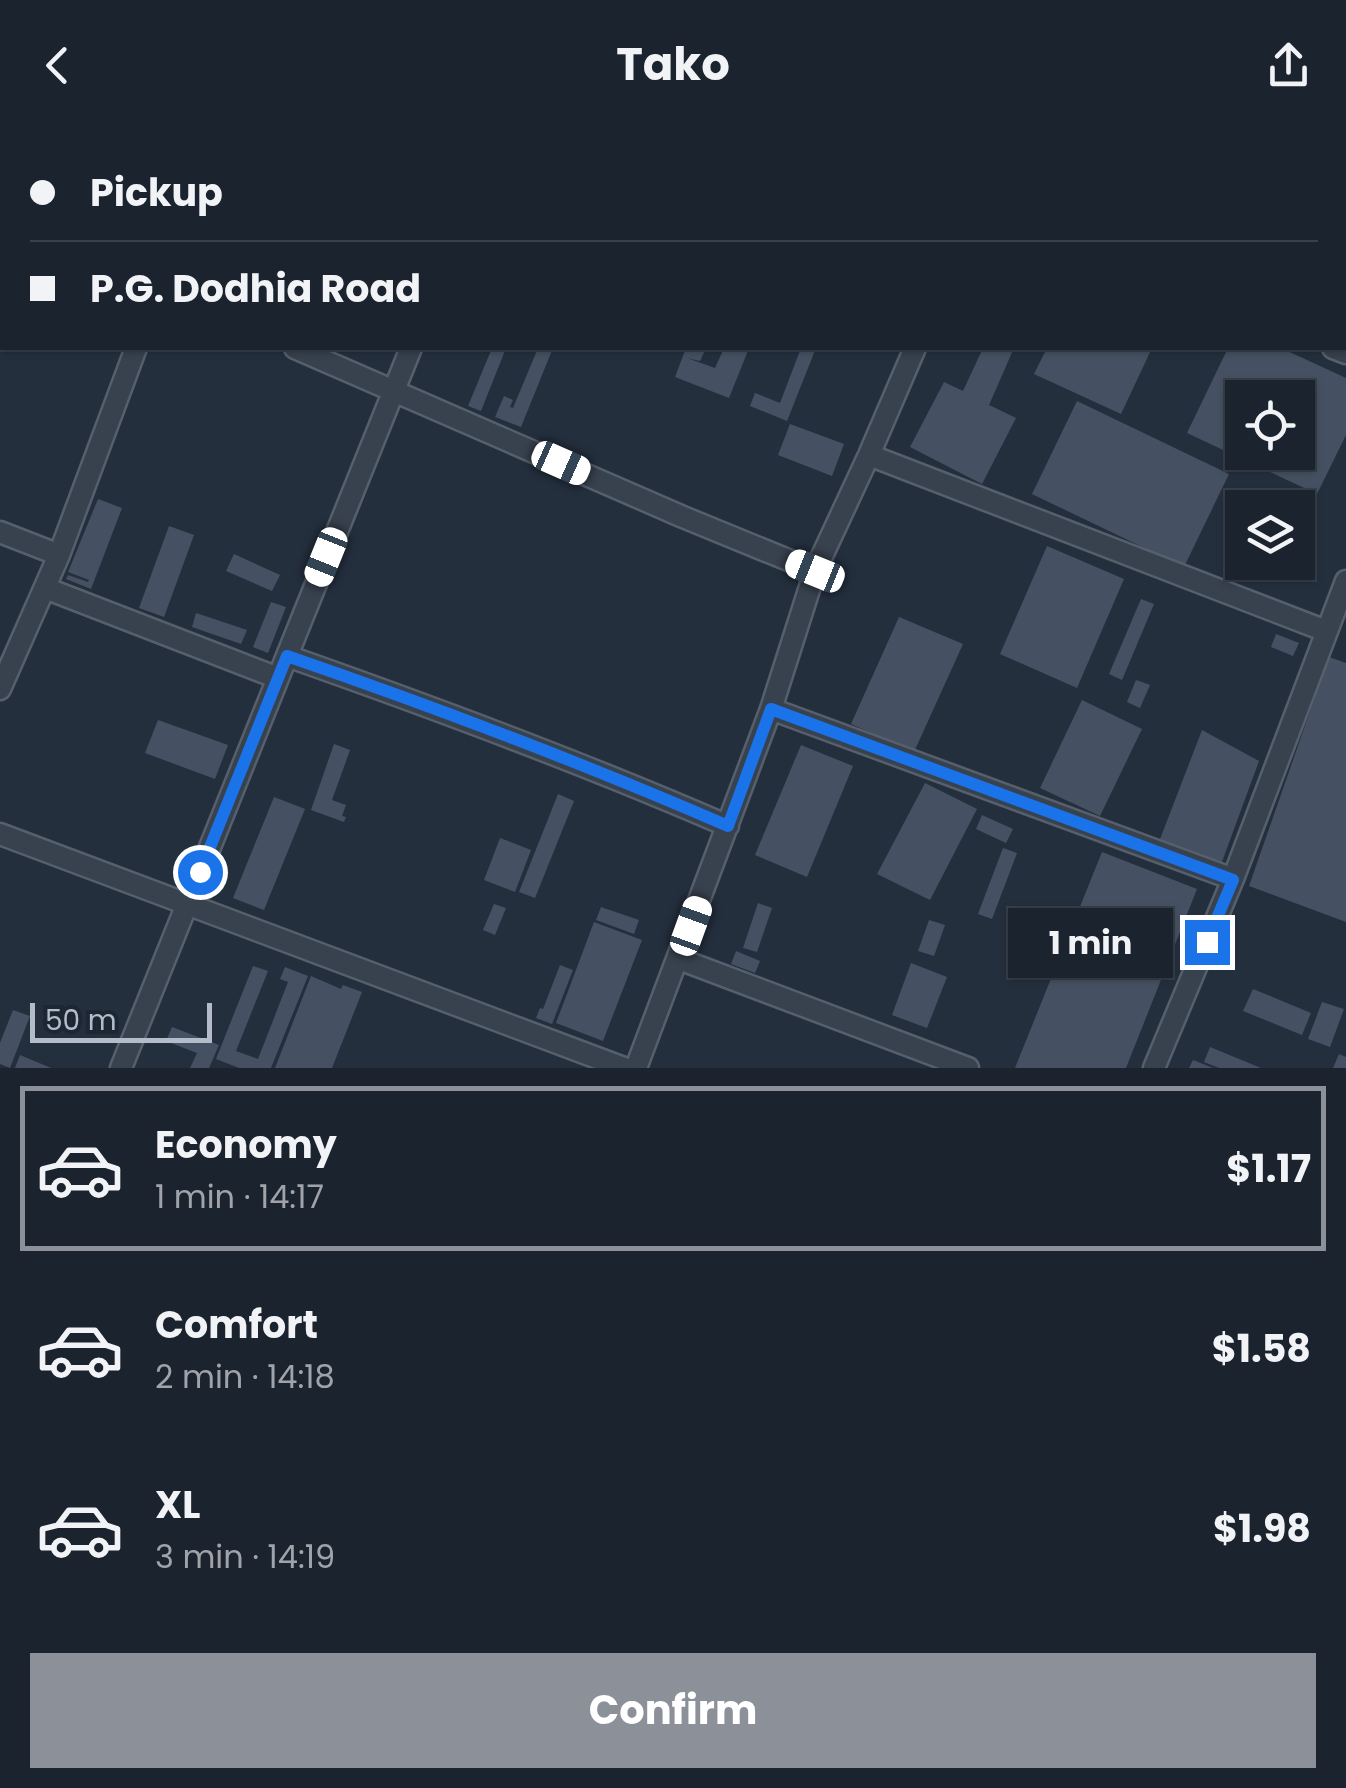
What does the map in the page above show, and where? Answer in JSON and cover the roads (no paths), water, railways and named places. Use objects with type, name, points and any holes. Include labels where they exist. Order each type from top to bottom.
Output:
[{"type":"street","points":[[0,690],[59,555],[135,350]]},
{"type":"street","points":[[300,350],[683,518],[815,571]]},
{"type":"street","points":[[120,1068],[410,350]]},
{"type":"street","points":[[636,1068],[771,709],[815,571],[915,350]]},
{"type":"street","points":[[869,455],[1326,630]]},
{"type":"street","points":[[0,532],[59,555]]},
{"type":"street","points":[[1154,1068],[1233,880],[1346,581]]},
{"type":"street","points":[[45,588],[278,678]]},
{"type":"street","points":[[287,656],[416,702],[728,826]]},
{"type":"street","points":[[771,709],[1233,880]]},
{"type":"street","points":[[0,834],[624,1068]]},
{"type":"street","points":[[679,959],[968,1068]]}]
